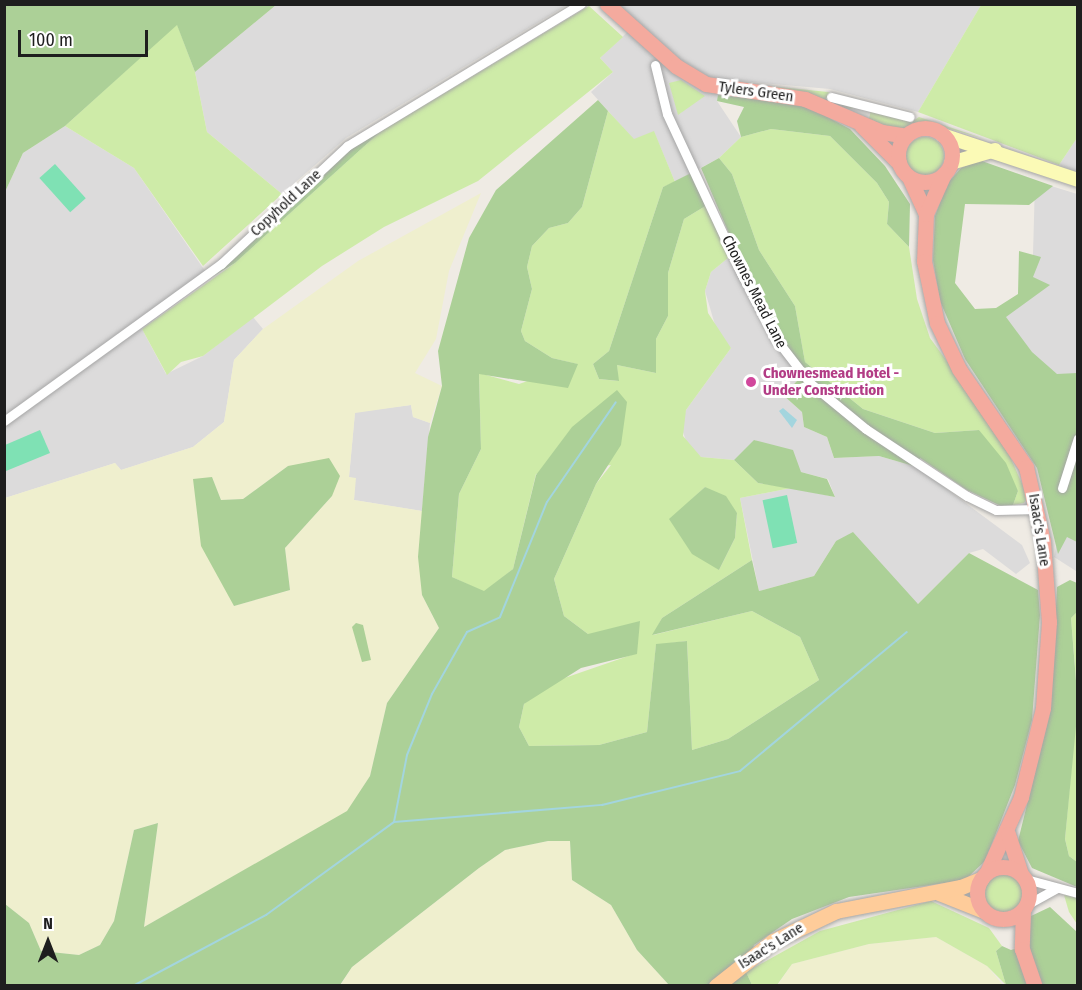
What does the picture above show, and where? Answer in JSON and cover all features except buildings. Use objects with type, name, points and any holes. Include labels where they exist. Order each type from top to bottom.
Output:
[{"type":"highway","name":"Tylers Green","points":[[612,6],[691,78],[726,89],[805,99],[857,120],[906,136]]},
{"type":"highway","name":"Tylers Green","points":[[857,120],[899,163]]},
{"type":"highway","points":[[920,129],[942,135],[951,148],[947,169],[923,182],[909,177],[899,163],[906,136],[920,129]]},
{"type":"highway","name":"Isaac's Lane","points":[[947,169],[926,214],[924,261],[937,323],[959,369],[1014,445],[1038,509],[1049,622],[1043,708],[1008,834],[984,875]]},
{"type":"highway","name":"Isaac's Lane","points":[[909,177],[926,214]]},
{"type":"highway","points":[[1008,834],[1023,875],[1025,908],[1022,949]]},
{"type":"highway","points":[[1023,875],[1004,867],[984,875],[977,896],[984,911],[998,919],[1022,949],[1035,986]]},
{"type":"highway","points":[[998,919],[1025,908]]},
{"type":"main road","points":[[942,135],[995,150],[1077,180]]},
{"type":"main road","points":[[947,169],[995,150]]},
{"type":"main road","name":"Isaac's Lane","points":[[716,986],[803,925],[874,901],[937,893],[984,875]]},
{"type":"main road","name":"Isaac's Lane","points":[[937,893],[984,911]]},
{"type":"street","name":"Copyhold Lane","points":[[4,421],[221,264],[347,146],[581,4]]},
{"type":"street","name":"Chownes Mead Lane","points":[[655,64],[664,79],[667,114],[741,273],[776,339],[810,383],[866,429],[967,496],[996,510],[1038,509]]},
{"type":"street","points":[[831,97],[910,117]]},
{"type":"street","points":[[857,120],[866,106]]},
{"type":"street","points":[[1062,488],[1077,438]]},
{"type":"street","points":[[1023,875],[1077,893]]},
{"type":"street","points":[[1025,908],[1057,888]]},
{"type":"shaded area","points":[[276,5],[567,5],[346,138],[282,194],[207,132],[195,72]]},
{"type":"shaded area","points":[[616,5],[981,5],[918,112],[830,89],[730,80],[717,101],[741,137],[719,158],[675,182],[654,132],[634,140],[591,92],[613,72],[600,58],[636,24]]},
{"type":"shaded area","points":[[65,126],[134,168],[210,278],[142,329],[166,374],[203,356],[253,317],[263,329],[234,360],[224,422],[193,447],[121,470],[115,463],[5,498],[5,192],[23,153]]},
{"type":"shaded area","points":[[1077,138],[1077,172],[1059,165]]},
{"type":"shaded area","points":[[1035,181],[1077,194],[1077,412],[1000,328],[1001,314],[1032,291]]},
{"type":"shaded area","points":[[728,258],[773,341],[801,377],[783,395],[802,412],[804,427],[827,437],[834,458],[879,456],[917,467],[1022,545],[1030,563],[1016,574],[983,549],[969,553],[918,604],[836,541],[814,576],[759,591],[740,498],[791,488],[835,497],[828,479],[801,472],[755,440],[734,460],[701,457],[688,447],[681,426],[686,410],[731,348],[718,335],[705,291],[711,272]]},
{"type":"shaded area","points":[[411,405],[413,417],[430,423],[422,511],[354,500],[355,479],[349,477],[355,412]]},
{"type":"shaded area","points":[[1061,525],[1077,527],[1076,571],[1054,557]]},
{"type":"green space","points":[[5,4],[276,5],[195,72],[177,25],[65,126],[23,153],[5,192]]},
{"type":"green space","points":[[981,5],[1077,5],[1077,138],[1059,165],[918,112]]},
{"type":"green space","points":[[589,6],[623,37],[600,58],[613,72],[478,181],[384,227],[322,266],[203,356],[181,362],[167,375],[142,329],[235,263],[380,132]]},
{"type":"green space","points":[[177,24],[195,72],[207,132],[282,194],[203,266],[134,168],[65,126]]},
{"type":"green space","points":[[681,80],[705,96],[678,115],[669,83]]},
{"type":"green space","points":[[769,86],[828,92],[854,108],[850,109]]},
{"type":"green space","points":[[718,95],[803,104],[850,129],[885,166],[910,204],[909,247],[887,224],[889,202],[877,183],[830,136],[771,129],[741,137],[737,121],[744,107],[717,101]]},
{"type":"green space","points":[[598,100],[608,111],[582,207],[568,223],[549,228],[532,246],[527,267],[532,289],[521,331],[525,341],[552,358],[578,364],[568,388],[479,374],[481,449],[459,494],[452,577],[484,591],[513,569],[536,475],[572,427],[617,390],[627,402],[621,445],[596,484],[554,579],[564,616],[588,634],[640,621],[637,654],[581,668],[524,704],[519,727],[529,746],[599,745],[647,732],[656,644],[687,641],[692,750],[728,739],[819,680],[800,637],[752,611],[652,635],[662,618],[752,560],[759,591],[814,576],[836,541],[853,532],[918,604],[969,553],[1038,590],[1040,615],[1032,720],[1015,785],[985,861],[965,880],[849,897],[792,919],[754,945],[746,972],[752,985],[669,985],[637,950],[611,905],[572,880],[570,841],[548,841],[505,850],[479,868],[352,967],[340,985],[5,986],[5,904],[29,923],[41,951],[79,955],[100,945],[114,921],[134,830],[158,823],[144,927],[347,811],[370,776],[387,703],[439,628],[422,595],[418,557],[428,437],[442,386],[438,351],[469,238],[496,190]]},
{"type":"green space","points":[[871,110],[913,121],[919,117],[985,139],[926,122],[896,130],[869,119]]},
{"type":"green space","points":[[608,111],[634,139],[654,131],[675,182],[663,187],[609,351],[593,364],[599,379],[618,381],[617,365],[656,373],[656,339],[668,316],[668,273],[684,219],[707,205],[728,258],[711,272],[705,291],[708,313],[731,348],[686,410],[683,436],[701,457],[734,460],[758,483],[791,488],[740,498],[752,560],[662,618],[653,635],[752,611],[800,637],[819,680],[728,739],[692,750],[687,641],[656,645],[647,732],[599,745],[529,746],[519,727],[524,704],[550,683],[637,653],[588,634],[564,616],[554,579],[596,484],[611,465],[536,474],[513,569],[484,592],[452,577],[459,494],[481,449],[479,373],[519,384],[577,364],[552,358],[525,341],[521,331],[532,289],[527,267],[532,246],[549,228],[568,223],[582,207]],"holes":[[[705,487],[737,513],[735,538],[719,570],[692,499]]]},
{"type":"green space","points":[[771,129],[830,136],[877,183],[889,202],[887,224],[909,247],[917,299],[930,338],[1000,434],[1028,497],[1024,503],[1013,505],[1018,491],[979,430],[935,433],[863,409],[805,362],[795,306],[759,250],[732,174],[719,158],[741,137]]},
{"type":"green space","points":[[380,132],[235,263],[210,278],[350,150]]},
{"type":"green space","points":[[925,137],[939,142],[944,156],[939,170],[925,175],[911,170],[906,156],[911,142]]},
{"type":"green space","points":[[719,158],[732,174],[759,250],[795,306],[805,362],[863,409],[935,433],[979,430],[1006,463],[1018,491],[1013,505],[1001,506],[967,490],[920,458],[917,467],[879,456],[834,458],[827,437],[804,427],[802,412],[783,395],[801,377],[745,271],[701,168]]},
{"type":"green space","points":[[979,160],[1053,186],[1029,205],[965,204],[955,283],[975,309],[996,308],[1018,294],[1019,251],[1041,257],[1033,277],[1050,285],[1006,317],[1032,352],[1057,374],[1077,373],[1077,542],[1067,537],[1058,554],[1037,468],[965,359],[940,301],[933,260],[935,216],[947,184],[961,168]]},
{"type":"green space","points":[[55,164],[86,198],[70,212],[39,178]]},
{"type":"green space","points":[[693,172],[707,205],[684,219],[668,273],[668,316],[656,339],[656,373],[617,365],[619,381],[599,379],[593,364],[609,351],[663,187]]},
{"type":"green space","points":[[481,193],[449,271],[436,339],[415,373],[442,386],[430,423],[413,417],[411,405],[355,413],[349,477],[356,478],[354,500],[422,511],[422,595],[439,628],[387,703],[370,776],[347,812],[144,927],[158,823],[134,830],[114,921],[100,945],[79,955],[41,951],[29,923],[5,904],[5,498],[115,463],[121,470],[193,447],[224,422],[234,360],[263,329],[358,261]],"holes":[[[288,466],[332,496],[285,548],[290,590],[234,606],[212,477],[221,500],[243,499]]]},
{"type":"green space","points":[[40,430],[50,453],[6,471],[5,445]]},
{"type":"green space","points":[[754,440],[793,450],[801,472],[827,479],[835,497],[758,483],[734,460]]},
{"type":"green space","points":[[329,458],[340,476],[332,496],[285,548],[290,590],[234,606],[201,546],[193,479],[212,477],[221,500],[243,499],[288,466]]},
{"type":"green space","points":[[705,487],[726,496],[737,513],[735,538],[719,570],[692,554],[669,519]]},
{"type":"green space","points":[[787,495],[797,543],[773,548],[763,500]]},
{"type":"green space","points":[[1070,580],[1077,583],[1077,612],[1071,618],[1078,706],[1065,839],[1069,856],[1077,862],[1077,887],[1032,868],[1018,841],[1051,708],[1057,587]]},
{"type":"green space","points":[[1077,612],[1077,692],[1071,618]]},
{"type":"green space","points":[[356,623],[363,625],[371,660],[362,662],[352,627]]},
{"type":"green space","points":[[1077,706],[1077,862],[1069,856],[1065,839]]},
{"type":"green space","points":[[548,841],[570,841],[572,880],[611,905],[637,950],[669,985],[340,986],[352,967],[479,868],[505,850]]},
{"type":"green space","points":[[1003,872],[1011,873],[1018,878],[1023,885],[1023,901],[1018,908],[1011,913],[1003,914],[995,913],[988,908],[983,901],[982,893],[983,885],[988,878],[995,873]]},
{"type":"green space","points":[[1064,895],[1077,898],[1077,924],[1069,912]]},
{"type":"green space","points":[[931,901],[989,928],[1002,946],[996,951],[1006,985],[987,966],[936,937],[869,944],[792,964],[777,985],[752,985],[746,972],[820,931]]},
{"type":"green space","points":[[1050,907],[1077,932],[1077,985],[1006,985],[996,951],[1002,946],[1011,950],[1029,945],[1031,916]]},
{"type":"green space","points":[[936,937],[987,966],[1003,985],[777,986],[792,964],[869,944]]},
{"type":"water","points":[[783,408],[797,420],[792,428],[779,411]]},
{"type":"waterway","points":[[394,822],[407,755],[432,694],[467,632],[500,617],[547,502],[616,402]]},
{"type":"waterway","points":[[133,986],[266,915],[394,822],[602,805],[740,771],[907,632]]},
{"type":"place","name":"Chownesmead Hotel - Under Construction","points":[[751,382]]}]
